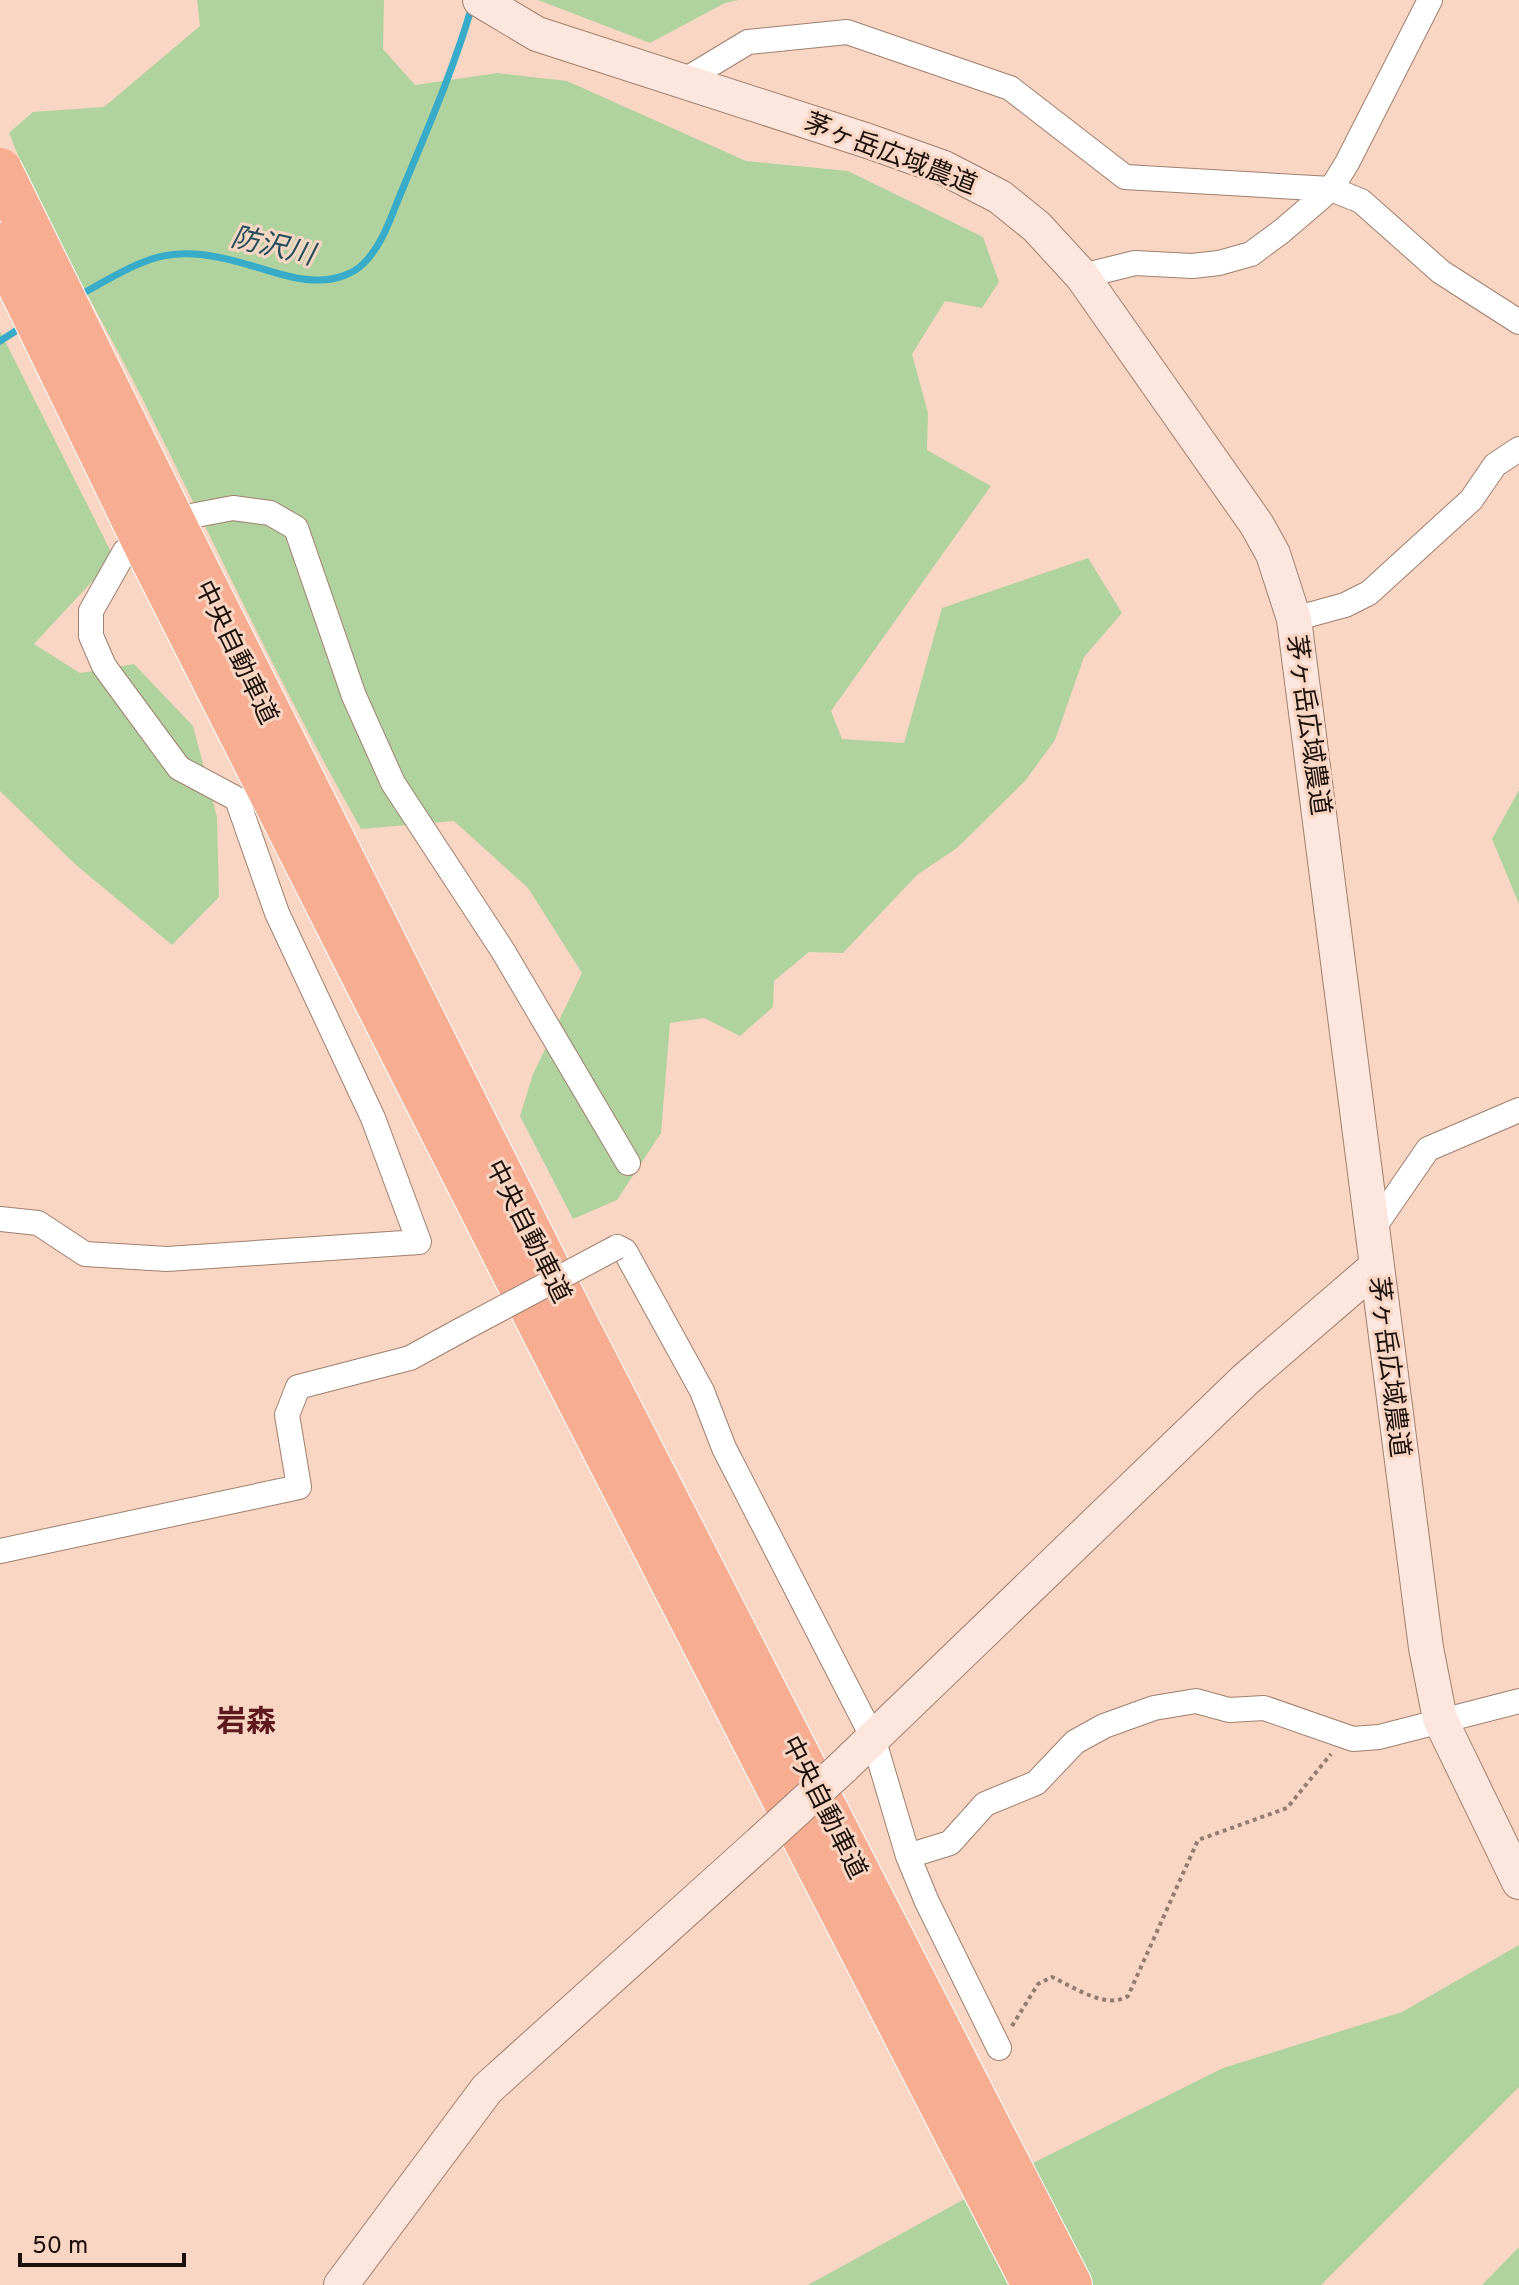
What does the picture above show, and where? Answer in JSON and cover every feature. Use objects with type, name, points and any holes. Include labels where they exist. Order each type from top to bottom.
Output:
[{"type":"highway","name":"中央自動車道","points":[[0,170],[166,546],[540,1324],[1057,2282]]},
{"type":"highway","name":"中央自動車道","points":[[0,245],[166,546]]},
{"type":"street","name":"茅ヶ岳広域農道","points":[[480,0],[537,34],[685,80],[944,168],[1000,197],[1037,227],[1082,276],[1257,525],[1273,554],[1294,619],[1426,1648],[1440,1719],[1519,1882]]},
{"type":"street","points":[[1082,276],[1135,263],[1192,266],[1251,254],[1331,189],[1430,0]]},
{"type":"street","points":[[685,80],[748,42],[847,32],[1010,88],[1125,177],[1331,189],[1361,201],[1441,272],[1519,322]]},
{"type":"street","points":[[1294,619],[1345,605],[1369,593],[1471,500],[1495,465],[1519,449]]},
{"type":"street","points":[[0,1219],[38,1223],[85,1254],[167,1259],[419,1242],[373,1118],[277,913],[237,799],[179,768],[104,666],[91,636],[91,611],[125,551],[191,516],[233,508],[270,513],[296,528],[354,696],[393,783],[503,951],[628,1163]]},
{"type":"street","points":[[1373,1229],[1428,1149],[1519,1110]]},
{"type":"street","points":[[0,1551],[299,1487],[287,1415],[298,1387],[410,1358],[617,1247],[625,1251],[702,1391],[724,1448],[873,1738],[908,1856],[999,2048]]},
{"type":"street","points":[[341,2285],[487,2089],[842,1768],[1246,1379],[1377,1266]]},
{"type":"street","points":[[908,1856],[950,1843],[985,1804],[1036,1783],[1075,1742],[1104,1726],[1154,1708],[1196,1701],[1229,1710],[1264,1708],[1353,1739],[1379,1737],[1519,1701]]},
{"type":"path","points":[[999,2048],[1038,1984],[1052,1977],[1106,2001],[1128,1996],[1198,1840],[1287,1808],[1331,1754],[1353,1739]]},
{"type":"green space","points":[[197,0],[384,0],[383,49],[415,85],[498,73],[567,81],[746,161],[848,171],[983,237],[999,282],[982,308],[945,301],[912,354],[928,413],[927,450],[991,486],[831,711],[842,739],[904,743],[942,608],[1088,558],[1122,613],[1084,657],[1055,740],[1025,781],[957,848],[917,875],[843,953],[809,952],[774,981],[773,1007],[740,1036],[704,1018],[670,1023],[661,1133],[617,1200],[573,1219],[520,1116],[533,1074],[582,973],[528,888],[454,821],[361,829],[303,722],[142,398],[55,234],[9,133],[33,112],[104,107],[200,26]]},
{"type":"green space","points":[[538,0],[739,0],[725,3],[650,43]]},
{"type":"green space","points":[[0,331],[114,558],[34,644],[80,673],[134,664],[193,726],[217,817],[219,897],[172,945],[75,864],[0,791]]},
{"type":"green space","points":[[1519,790],[1519,904],[1492,839]]},
{"type":"green space","points":[[1519,1945],[1519,2087],[1321,2285],[808,2285],[999,2180],[1223,2068],[1402,2012]]},
{"type":"green space","points":[[1519,2247],[1519,2285],[1482,2285]]},
{"type":"waterway","name":"防沢川","points":[[78,296],[142,263],[178,254],[221,258],[311,280],[338,278],[360,267],[371,255],[387,227],[440,98],[472,6]]},
{"type":"waterway","name":"防沢川","points":[[0,341],[22,327]]},
{"type":"district","name":"岩森","points":[[246,1721]]}]
